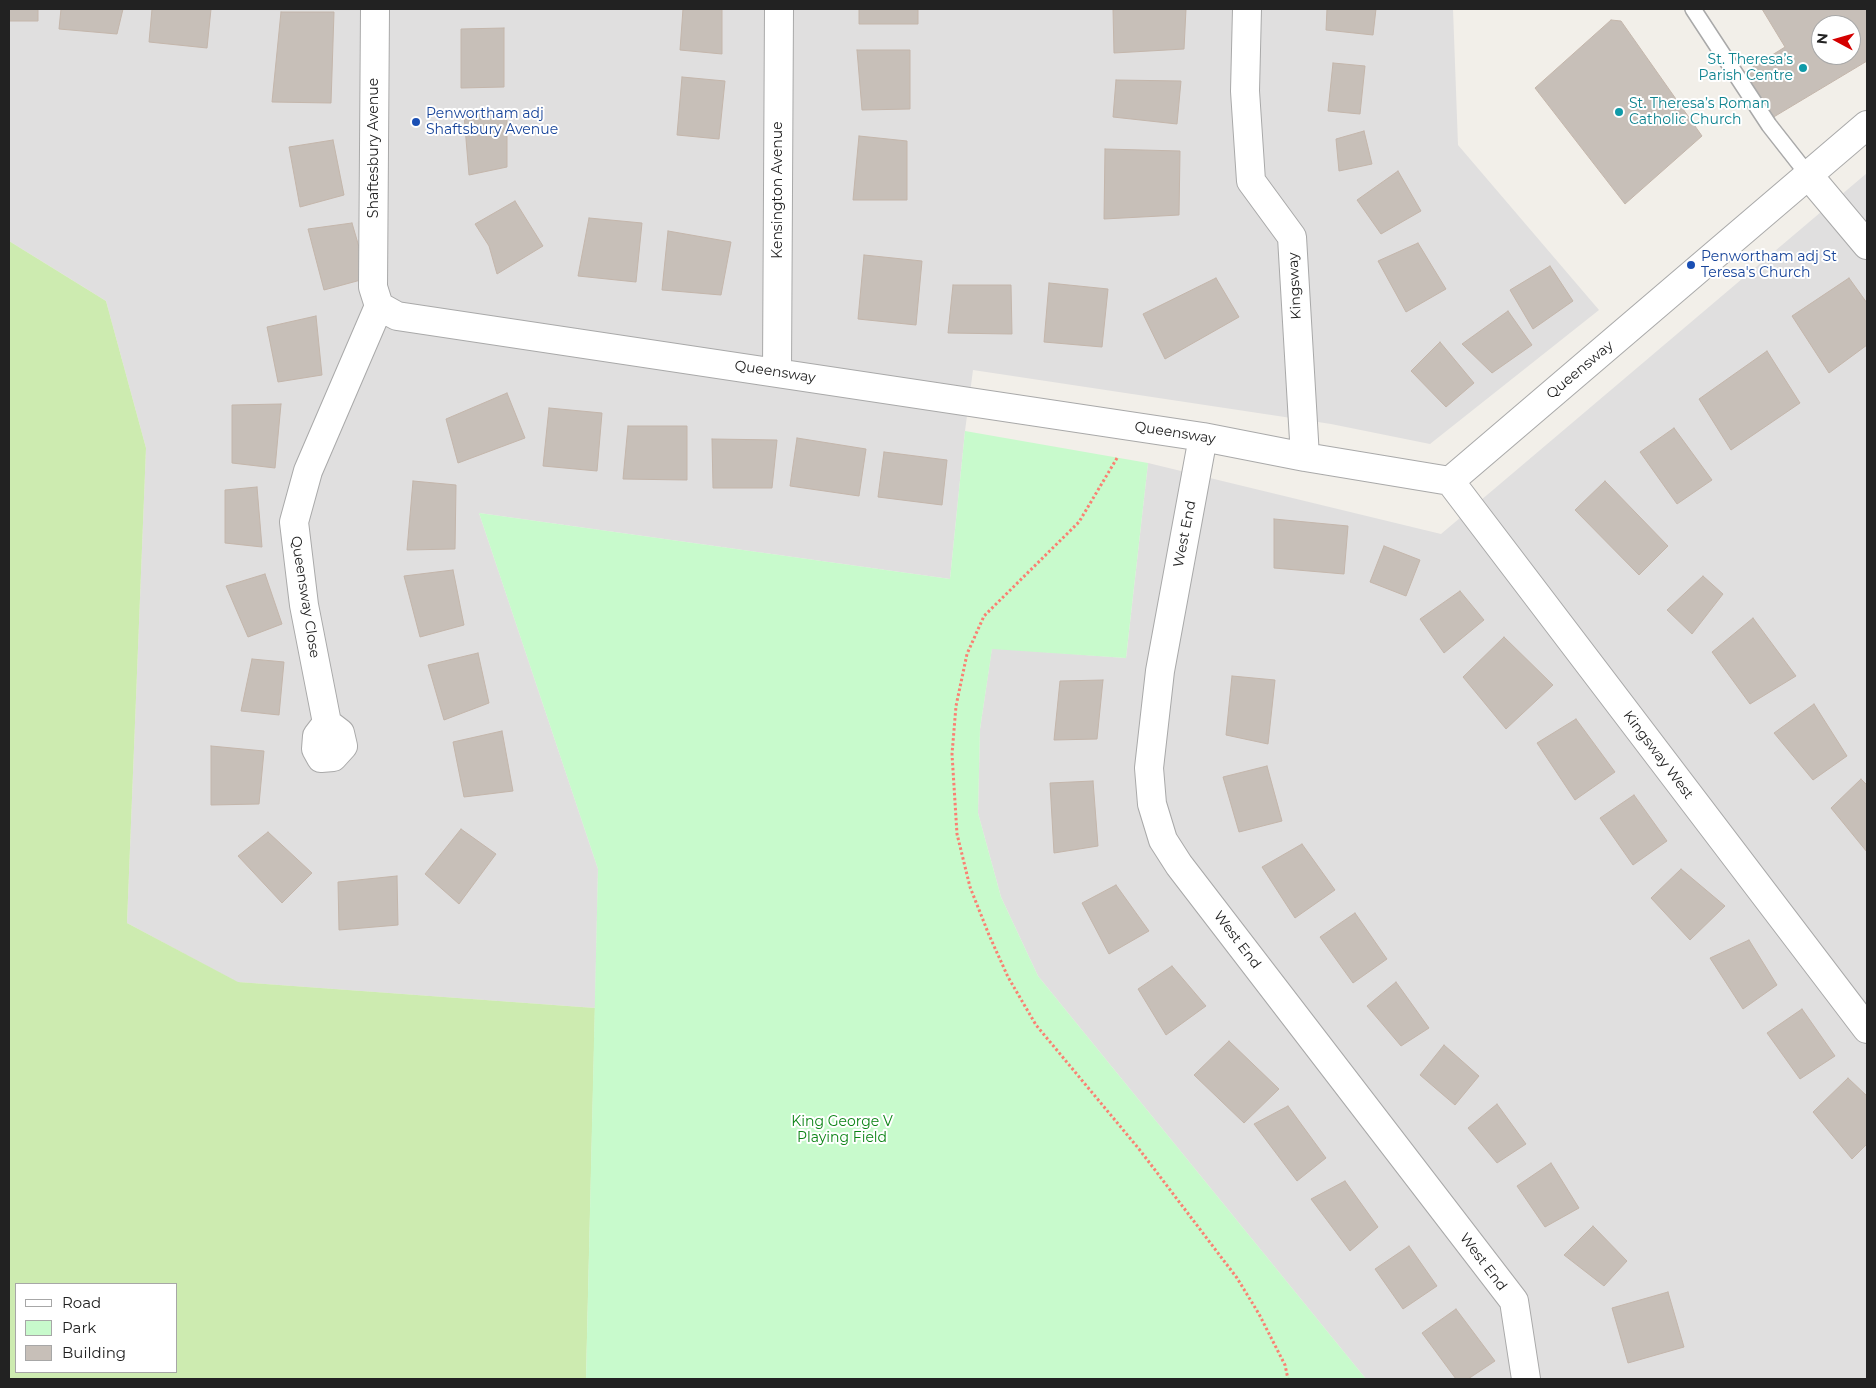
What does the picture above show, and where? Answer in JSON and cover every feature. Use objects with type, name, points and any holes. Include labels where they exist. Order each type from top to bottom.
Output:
[{"type":"street","name":"Shaftesbury Avenue","points":[[375,9],[376,297]]},
{"type":"street","name":"Kensington Avenue","points":[[777,372],[779,9]]},
{"type":"street","name":"Kingsway","points":[[1247,9],[1245,91],[1250,181],[1292,237],[1304,458]]},
{"type":"street","name":"Queensway","points":[[376,297],[397,316],[1203,437],[1304,458],[1450,481],[1867,125]]},
{"type":"street","points":[[1809,176],[1867,245]]},
{"type":"street","name":"Queensway Close","points":[[327,723],[304,605],[294,522],[308,471],[376,297]]},
{"type":"street","name":"West End","points":[[1203,437],[1160,671],[1149,768],[1152,804],[1163,840],[1185,873],[1514,1301],[1526,1379]]},
{"type":"street","name":"Kingsway West","points":[[1450,481],[1867,1029]]},
{"type":"lane","points":[[1694,9],[1769,125],[1809,176]]},
{"type":"path","points":[[1136,427],[1079,522],[984,616],[966,654],[956,706],[952,754],[957,834],[970,887],[989,936],[1008,977],[1036,1025],[1139,1149],[1237,1278],[1259,1314],[1285,1365],[1288,1379]]},
{"type":"shaded area","points":[[9,9],[1453,9],[1458,145],[1599,310],[1430,444],[1331,424],[973,370],[950,579],[479,513],[598,869],[595,1008],[237,982],[127,923],[146,448],[106,301],[9,241]]},
{"type":"shaded area","points":[[1867,173],[1867,1379],[1366,1379],[1038,976],[1001,897],[978,813],[980,729],[992,648],[1126,658],[1148,463],[1441,534]]},
{"type":"green space","points":[[9,241],[106,301],[146,448],[127,923],[238,982],[595,1008],[586,1379],[9,1379]]},
{"type":"green space","name":"King George V Playing Field","points":[[965,431],[1148,463],[1126,658],[992,649],[980,729],[978,813],[1001,897],[1038,976],[1366,1379],[586,1379],[598,869],[479,513],[950,579]]},
{"type":"building","points":[[9,9],[38,9],[38,21],[9,21]]},
{"type":"building","points":[[61,9],[123,9],[117,34],[59,29]]},
{"type":"building","points":[[152,9],[211,9],[207,48],[149,42]]},
{"type":"building","points":[[683,9],[722,9],[722,54],[680,50]]},
{"type":"building","points":[[859,9],[918,9],[918,24],[859,24]]},
{"type":"building","points":[[1113,9],[1186,9],[1184,49],[1114,53]]},
{"type":"building","points":[[1327,9],[1376,9],[1373,35],[1326,30]]},
{"type":"building","name":"St. Theresa’s Parish Centre","points":[[1762,9],[1867,9],[1867,61],[1861,65],[1861,15],[1811,15],[1811,65],[1860,65],[1767,121],[1740,75],[1785,47]]},
{"type":"building","points":[[281,12],[334,12],[331,103],[272,102]]},
{"type":"building","name":"St. Theresa’s Roman Catholic Church","points":[[1611,20],[1621,21],[1702,136],[1625,204],[1535,88]]},
{"type":"building","points":[[504,28],[504,87],[461,88],[461,29]]},
{"type":"building","points":[[857,50],[910,50],[910,109],[862,110]]},
{"type":"building","points":[[1333,63],[1365,66],[1360,114],[1328,111]]},
{"type":"building","points":[[682,77],[725,81],[719,139],[677,135]]},
{"type":"building","points":[[1116,80],[1181,81],[1177,124],[1113,117]]},
{"type":"building","points":[[507,114],[507,167],[469,175],[464,115]]},
{"type":"building","points":[[1364,131],[1372,164],[1339,171],[1336,139]]},
{"type":"building","points":[[859,136],[907,141],[907,200],[853,200]]},
{"type":"building","points":[[333,140],[344,195],[300,207],[289,147]]},
{"type":"building","points":[[1105,149],[1180,151],[1179,215],[1104,219]]},
{"type":"building","points":[[1398,171],[1421,211],[1381,234],[1357,200]]},
{"type":"building","points":[[515,201],[543,246],[497,274],[489,246],[475,224]]},
{"type":"building","points":[[589,218],[642,223],[636,282],[578,276]]},
{"type":"building","points":[[352,223],[368,278],[324,290],[308,229]]},
{"type":"building","points":[[668,231],[731,242],[721,295],[662,290]]},
{"type":"building","points":[[1418,243],[1446,289],[1406,312],[1378,261]]},
{"type":"building","points":[[864,255],[922,261],[916,325],[858,319]]},
{"type":"building","points":[[1550,266],[1573,301],[1533,329],[1510,290]]},
{"type":"building","points":[[1216,278],[1239,317],[1165,359],[1143,314]]},
{"type":"building","points":[[1849,278],[1867,303],[1867,345],[1829,373],[1792,316]]},
{"type":"building","points":[[1049,283],[1108,289],[1102,347],[1044,342]]},
{"type":"building","points":[[953,285],[1011,285],[1012,334],[948,333]]},
{"type":"building","points":[[1508,311],[1532,345],[1492,373],[1462,344]]},
{"type":"building","points":[[316,316],[322,375],[278,382],[267,327]]},
{"type":"building","points":[[1440,342],[1474,383],[1446,407],[1411,371]]},
{"type":"building","points":[[1767,351],[1800,403],[1731,450],[1699,399]]},
{"type":"building","points":[[507,393],[525,438],[458,463],[446,419]]},
{"type":"building","points":[[281,404],[275,468],[232,463],[232,405]]},
{"type":"building","points":[[549,408],[602,413],[597,471],[543,466]]},
{"type":"building","points":[[628,426],[687,426],[687,480],[623,479]]},
{"type":"building","points":[[1674,428],[1712,480],[1677,504],[1640,452]]},
{"type":"building","points":[[797,438],[866,449],[859,496],[790,486]]},
{"type":"building","points":[[712,439],[777,440],[772,488],[713,488]]},
{"type":"building","points":[[884,452],[947,460],[942,505],[878,497]]},
{"type":"building","points":[[413,481],[456,485],[455,549],[407,550]]},
{"type":"building","points":[[1605,481],[1668,546],[1639,575],[1575,510]]},
{"type":"building","points":[[257,487],[262,547],[225,543],[225,490]]},
{"type":"building","points":[[1274,519],[1348,526],[1344,574],[1274,568]]},
{"type":"building","points":[[1384,546],[1420,560],[1406,596],[1370,582]]},
{"type":"building","points":[[453,570],[464,625],[420,637],[404,576]]},
{"type":"building","points":[[265,574],[282,624],[248,637],[226,586]]},
{"type":"building","points":[[1703,576],[1723,594],[1692,634],[1667,610]]},
{"type":"building","points":[[1460,591],[1484,620],[1444,653],[1420,619]]},
{"type":"building","points":[[1753,618],[1796,676],[1750,704],[1712,652]]},
{"type":"building","points":[[1504,637],[1553,685],[1506,729],[1463,677]]},
{"type":"building","points":[[478,653],[489,703],[444,720],[428,665]]},
{"type":"building","points":[[252,659],[284,662],[279,715],[241,711]]},
{"type":"building","points":[[1232,676],[1275,680],[1268,744],[1226,735]]},
{"type":"building","points":[[1103,680],[1097,739],[1054,740],[1060,681]]},
{"type":"building","points":[[1814,704],[1847,756],[1813,780],[1774,733]]},
{"type":"building","points":[[1576,719],[1615,772],[1575,800],[1537,743]]},
{"type":"building","points":[[502,731],[513,791],[464,797],[453,742]]},
{"type":"building","points":[[211,746],[264,751],[259,804],[211,805]]},
{"type":"building","points":[[1267,766],[1282,821],[1239,832],[1223,777]]},
{"type":"building","points":[[1861,779],[1867,785],[1867,852],[1831,808]]},
{"type":"building","points":[[1093,781],[1098,846],[1054,853],[1050,783]]},
{"type":"building","points":[[1634,795],[1667,841],[1633,865],[1600,818]]},
{"type":"building","points":[[461,829],[496,854],[459,904],[425,874]]},
{"type":"building","points":[[268,832],[312,873],[282,903],[238,856]]},
{"type":"building","points":[[1302,844],[1335,890],[1295,918],[1262,867]]},
{"type":"building","points":[[1681,869],[1725,906],[1690,940],[1651,898]]},
{"type":"building","points":[[397,876],[398,925],[339,930],[338,882]]},
{"type":"building","points":[[1116,885],[1149,931],[1109,954],[1082,903]]},
{"type":"building","points":[[1355,913],[1387,959],[1353,983],[1320,937]]},
{"type":"building","points":[[1749,940],[1777,985],[1743,1009],[1710,958]]},
{"type":"building","points":[[1172,966],[1206,1006],[1166,1035],[1138,989]]},
{"type":"building","points":[[1396,982],[1429,1028],[1401,1046],[1367,1006]]},
{"type":"building","points":[[1802,1009],[1835,1056],[1800,1079],[1767,1033]]},
{"type":"building","points":[[1229,1041],[1279,1089],[1244,1123],[1194,1075]]},
{"type":"building","points":[[1444,1045],[1479,1076],[1455,1105],[1420,1075]]},
{"type":"building","points":[[1848,1078],[1867,1096],[1867,1144],[1852,1159],[1813,1112]]},
{"type":"building","points":[[1497,1104],[1526,1144],[1497,1163],[1468,1128]]},
{"type":"building","points":[[1288,1106],[1326,1158],[1297,1181],[1254,1124]]},
{"type":"building","points":[[1551,1163],[1579,1208],[1545,1227],[1517,1186]]},
{"type":"building","points":[[1345,1181],[1378,1227],[1350,1251],[1311,1199]]},
{"type":"building","points":[[1593,1226],[1627,1261],[1604,1286],[1564,1255]]},
{"type":"building","points":[[1409,1246],[1437,1286],[1403,1309],[1375,1269]]},
{"type":"building","points":[[1668,1292],[1684,1347],[1628,1363],[1612,1308]]},
{"type":"building","points":[[1456,1309],[1495,1361],[1468,1379],[1456,1379],[1422,1333]]},
{"type":"place","name":"St. Theresa’s Parish Centre","points":[[1803,68]]},
{"type":"place","name":"St. Theresa’s Roman Catholic Church","points":[[1619,112]]},
{"type":"place","name":"Penwortham adj Shaftsbury Avenue","points":[[416,122]]},
{"type":"place","name":"Penwortham adj St Teresa's Church","points":[[1691,265]]}]
